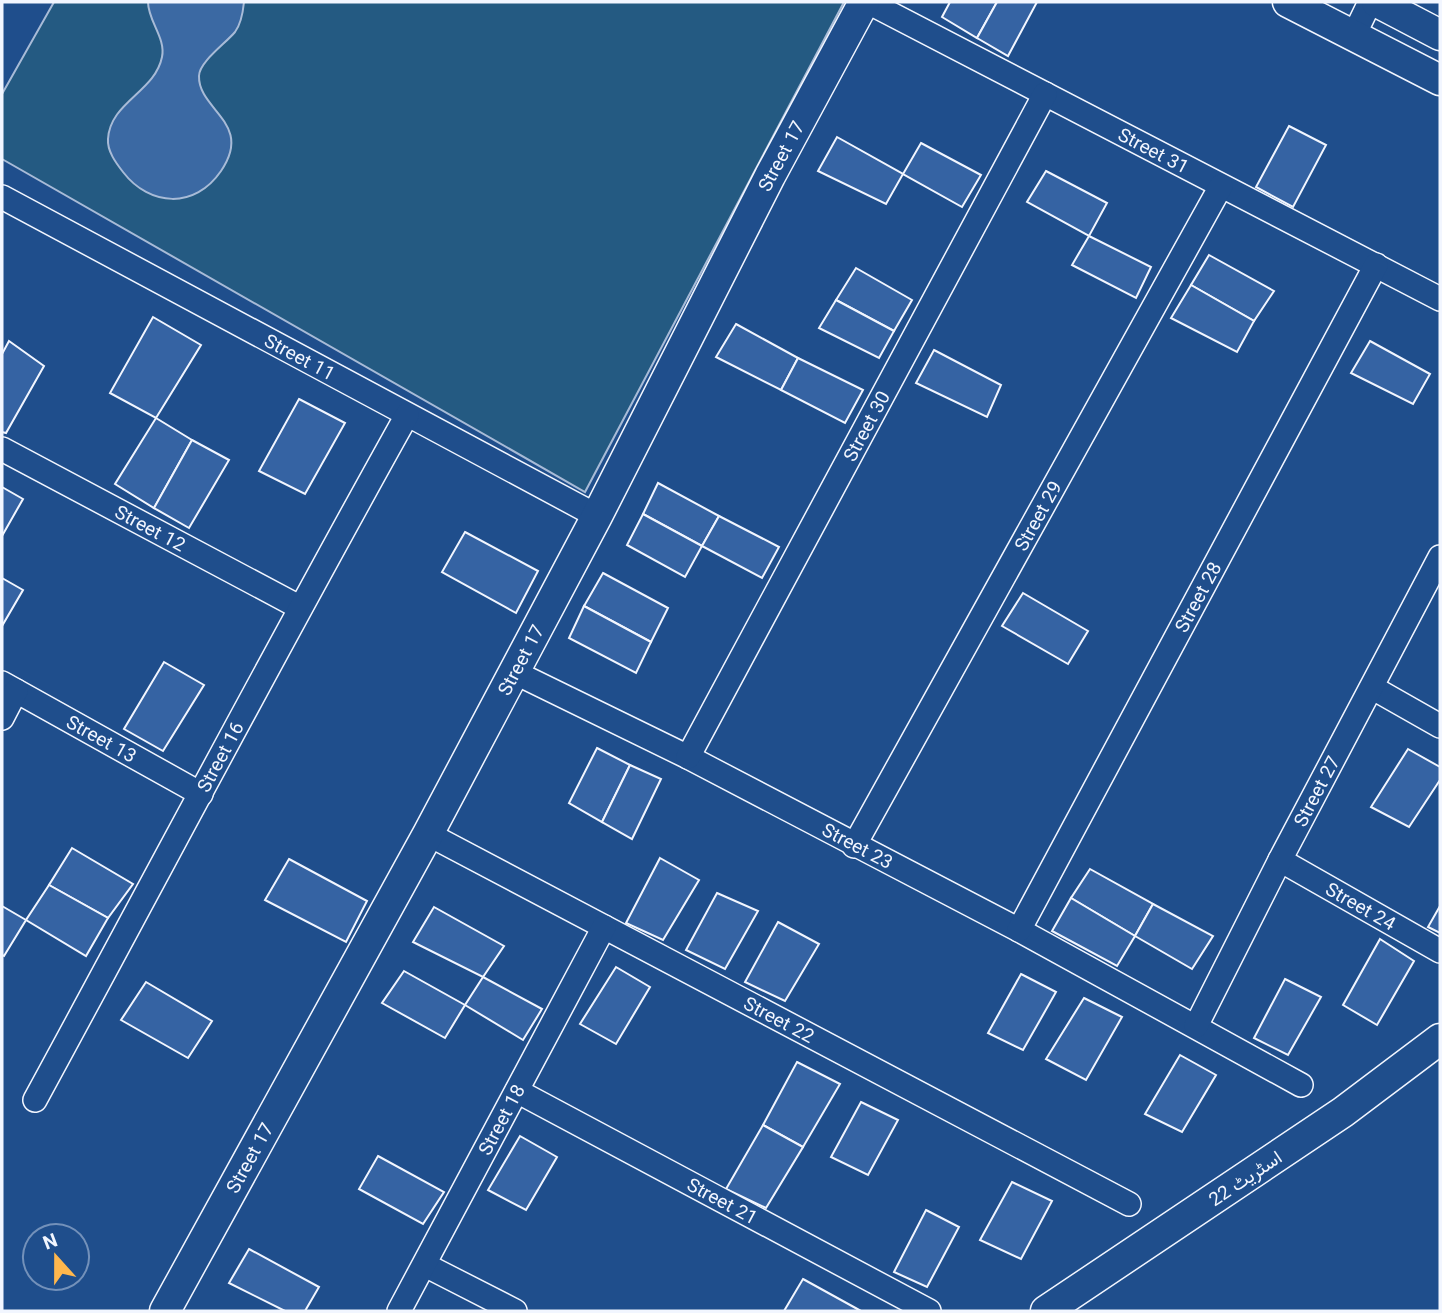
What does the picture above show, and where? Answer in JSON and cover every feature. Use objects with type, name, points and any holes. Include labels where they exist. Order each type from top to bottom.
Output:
[{"type":"street","name":"Street 31","points":[[866,2],[1440,299]]},
{"type":"street","name":"Street 17","points":[[165,1311],[428,834],[597,516],[770,176],[866,2]]},
{"type":"street","points":[[1288,2],[1440,80]]},
{"type":"street","points":[[1354,35],[1370,2]]},
{"type":"street","points":[[1377,2],[1440,35]]},
{"type":"street","name":"Street 30","points":[[688,757],[1045,94]]},
{"type":"street","name":"Street 29","points":[[854,846],[1221,186]]},
{"type":"street","name":"Street 11","points":[[2,197],[597,516]]},
{"type":"street","name":"Street 28","points":[[1019,930],[1376,265]]},
{"type":"street","name":"Street 16","points":[[35,1100],[299,607],[407,415]]},
{"type":"street","name":"Street 12","points":[[2,449],[299,607]]},
{"type":"street","name":"Street 27","points":[[1196,1026],[1440,557]]},
{"type":"street","name":"Street 23","points":[[514,672],[688,757],[1019,930],[1301,1085]]},
{"type":"street","points":[[2,718],[9,687]]},
{"type":"street","name":"Street 13","points":[[9,687],[201,794]]},
{"type":"street","points":[[1373,688],[1440,726]]},
{"type":"street","name":"Street 22","points":[[428,834],[1129,1204]]},
{"type":"street","name":"Street 24","points":[[1280,860],[1440,951]]},
{"type":"street","name":"Street 18","points":[[399,1311],[604,927]]},
{"type":"street","name":"اسٹریٹ 22","points":[[1046,1311],[1343,1112],[1440,1040]]},
{"type":"street","name":"Street 21","points":[[517,1091],[929,1311]]},
{"type":"street","points":[[425,1265],[515,1311]]},
{"type":"shaded area","points":[[54,2],[844,2],[585,492],[2,159],[2,94]]},
{"type":"shaded area","points":[[148,2],[244,2],[237,29],[203,65],[199,76],[201,88],[228,129],[231,141],[229,155],[221,171],[210,183],[199,192],[186,197],[159,197],[134,184],[115,161],[108,143],[116,116],[151,79],[162,57],[162,43]]},
{"type":"building","points":[[950,2],[997,2],[977,38],[942,17]]},
{"type":"building","points":[[997,2],[1037,2],[1008,56],[977,38]]},
{"type":"building","points":[[1289,126],[1326,145],[1293,207],[1256,187]]},
{"type":"building","points":[[837,137],[903,174],[886,204],[818,171]]},
{"type":"building","points":[[921,143],[981,175],[962,207],[903,174]]},
{"type":"building","points":[[1046,171],[1107,203],[1089,236],[1027,202]]},
{"type":"building","points":[[1089,236],[1151,267],[1136,298],[1072,265]]},
{"type":"building","points":[[1209,255],[1274,291],[1254,321],[1191,285]]},
{"type":"building","points":[[856,268],[912,300],[894,331],[836,300]]},
{"type":"building","points":[[1191,285],[1254,321],[1237,352],[1171,318]]},
{"type":"building","points":[[836,300],[894,331],[879,358],[819,328]]},
{"type":"building","points":[[153,317],[201,345],[156,418],[110,393]]},
{"type":"building","points":[[736,324],[798,358],[781,390],[716,357]]},
{"type":"building","points":[[9,341],[44,366],[6,433],[2,432],[2,354]]},
{"type":"building","points":[[1370,341],[1430,374],[1413,404],[1351,373]]},
{"type":"building","points":[[934,350],[1001,385],[987,417],[916,383]]},
{"type":"building","points":[[798,358],[863,390],[845,423],[781,390]]},
{"type":"building","points":[[299,399],[345,423],[305,494],[259,471]]},
{"type":"building","points":[[156,418],[192,440],[154,508],[115,484]]},
{"type":"building","points":[[192,440],[229,460],[189,528],[154,508]]},
{"type":"building","points":[[658,483],[719,516],[702,546],[643,514]]},
{"type":"building","points":[[2,487],[23,499],[2,536]]},
{"type":"building","points":[[643,514],[702,546],[685,577],[627,545]]},
{"type":"building","points":[[719,516],[779,547],[762,578],[702,546]]},
{"type":"building","points":[[465,532],[538,571],[516,613],[442,572]]},
{"type":"building","points":[[603,573],[668,608],[651,642],[584,606]]},
{"type":"building","points":[[2,578],[23,590],[2,626]]},
{"type":"building","points":[[1023,593],[1088,631],[1068,664],[1002,626]]},
{"type":"building","points":[[584,606],[651,642],[636,673],[569,638]]},
{"type":"building","points":[[164,662],[204,685],[163,751],[124,729]]},
{"type":"building","points":[[597,748],[630,765],[602,822],[569,803]]},
{"type":"building","points":[[1408,749],[1440,767],[1440,780],[1409,827],[1371,807]]},
{"type":"building","points":[[630,765],[661,779],[632,839],[602,822]]},
{"type":"building","points":[[72,848],[133,884],[108,918],[49,885]]},
{"type":"building","points":[[660,858],[699,880],[663,940],[626,923]]},
{"type":"building","points":[[289,859],[367,901],[346,942],[265,900]]},
{"type":"building","points":[[1090,869],[1153,904],[1135,936],[1071,898]]},
{"type":"building","points":[[49,885],[108,918],[86,956],[26,920]]},
{"type":"building","points":[[717,893],[758,911],[725,969],[686,950]]},
{"type":"building","points":[[1071,898],[1135,936],[1117,966],[1052,931]]},
{"type":"building","points":[[1153,904],[1213,936],[1192,969],[1135,936]]},
{"type":"building","points":[[2,906],[26,920],[4,956],[2,955]]},
{"type":"building","points":[[1440,906],[1440,933],[1428,927]]},
{"type":"building","points":[[434,907],[504,946],[483,977],[413,942]]},
{"type":"building","points":[[778,922],[819,944],[785,1001],[745,982]]},
{"type":"building","points":[[1380,939],[1414,961],[1377,1025],[1343,1005]]},
{"type":"building","points":[[616,967],[650,987],[616,1044],[580,1024]]},
{"type":"building","points":[[404,971],[465,1005],[445,1038],[382,1003]]},
{"type":"building","points":[[1021,974],[1056,992],[1023,1050],[988,1033]]},
{"type":"building","points":[[483,977],[542,1009],[523,1040],[465,1005]]},
{"type":"building","points":[[1285,979],[1321,997],[1288,1055],[1254,1038]]},
{"type":"building","points":[[146,982],[212,1021],[188,1058],[121,1020]]},
{"type":"building","points":[[1084,998],[1122,1017],[1086,1080],[1046,1059]]},
{"type":"building","points":[[1180,1055],[1216,1075],[1182,1132],[1145,1114]]},
{"type":"building","points":[[797,1062],[840,1084],[803,1147],[763,1125]]},
{"type":"building","points":[[861,1102],[898,1120],[868,1175],[831,1157]]},
{"type":"building","points":[[763,1125],[803,1147],[766,1208],[726,1189]]},
{"type":"building","points":[[520,1136],[557,1157],[526,1210],[488,1190]]},
{"type":"building","points":[[378,1156],[444,1192],[423,1224],[359,1189]]},
{"type":"building","points":[[1012,1182],[1052,1201],[1021,1259],[980,1240]]},
{"type":"building","points":[[926,1210],[959,1227],[927,1287],[894,1272]]},
{"type":"building","points":[[249,1249],[319,1287],[305,1311],[285,1311],[229,1283]]},
{"type":"building","points":[[803,1279],[861,1311],[784,1311]]}]
